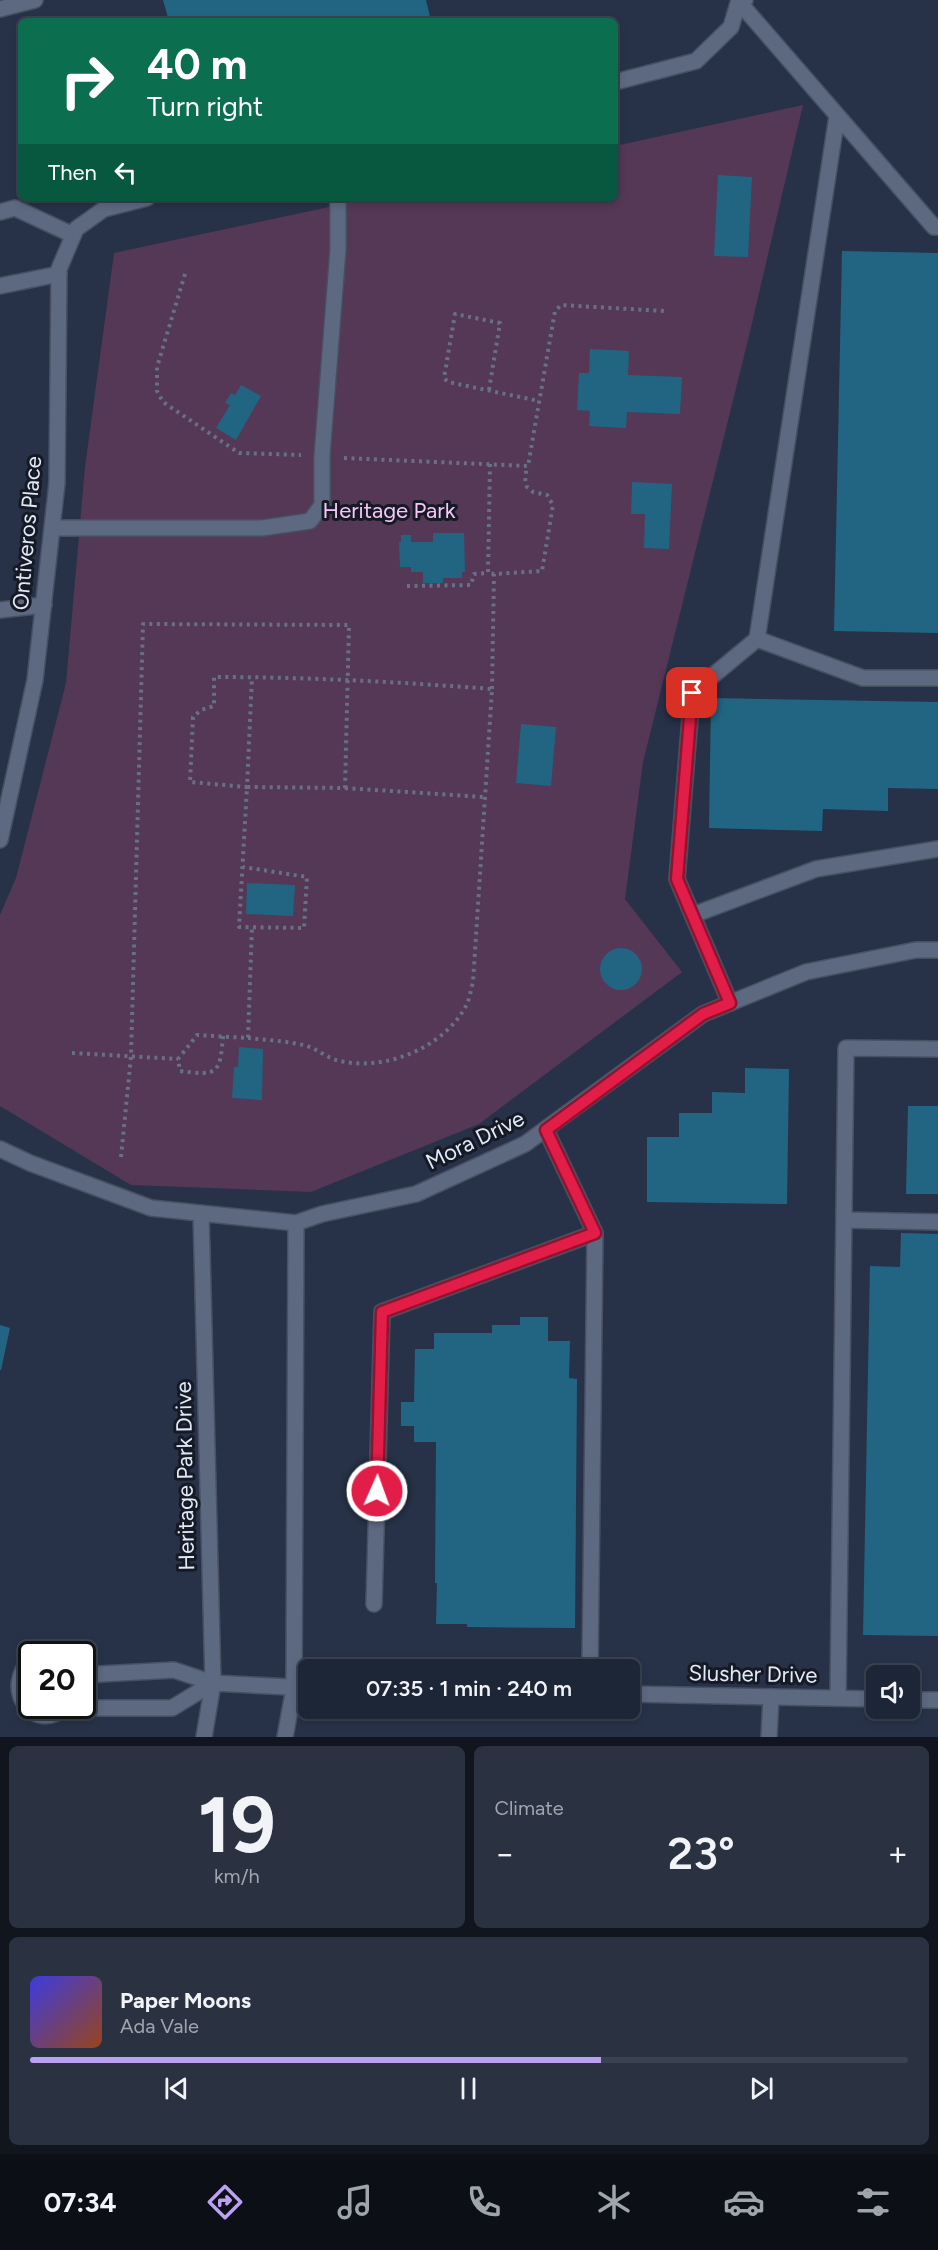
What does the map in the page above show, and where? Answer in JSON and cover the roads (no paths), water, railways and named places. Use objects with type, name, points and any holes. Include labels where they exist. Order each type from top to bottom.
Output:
[{"type":"street","points":[[0,9],[16,2],[35,0]]},
{"type":"street","points":[[618,81],[696,62],[731,27],[741,1],[837,116],[934,226],[938,227]]},
{"type":"street","points":[[730,1003],[677,879],[692,693],[758,639],[837,116]]},
{"type":"street","points":[[0,212],[15,208],[75,232],[104,208],[134,201]]},
{"type":"street","points":[[52,528],[262,528],[310,521],[322,505],[322,456],[338,249],[338,201]]},
{"type":"street","name":"Ontiveros Place","points":[[0,840],[35,680],[57,483],[59,269],[75,232]]},
{"type":"street","points":[[0,286],[59,274]]},
{"type":"street","points":[[0,610],[44,605]]},
{"type":"street","points":[[758,639],[863,678],[938,678]]},
{"type":"street","points":[[693,915],[816,869],[938,849]]},
{"type":"street","name":"Mora Drive","points":[[0,1149],[30,1164],[151,1208],[296,1223],[322,1214],[416,1194],[525,1144],[703,1014],[806,972],[916,950],[938,950]]},
{"type":"street","points":[[838,1698],[846,1048],[938,1049]]},
{"type":"street","points":[[546,1130],[595,1233],[590,1659]]},
{"type":"street","name":"Heritage Park Drive","points":[[201,1213],[213,1683],[204,1737]]},
{"type":"street","points":[[844,1220],[938,1222]]},
{"type":"street","points":[[296,1223],[302,1659]]},
{"type":"street","points":[[374,1604],[382,1312],[595,1233]]},
{"type":"street","points":[[96,1674],[174,1670],[213,1683],[298,1688]]},
{"type":"street","points":[[18,1671],[14,1686],[18,1700]]},
{"type":"street","points":[[96,1707],[172,1708],[213,1683]]},
{"type":"street","name":"Slusher Drive","points":[[640,1695],[866,1699]]},
{"type":"street","points":[[769,1737],[771,1697]]},
{"type":"street","points":[[285,1737],[298,1700]]},
{"type":"street","points":[[920,1700],[938,1700]]},
{"type":"park label","name":"Heritage Park","points":[[389,510]]}]
